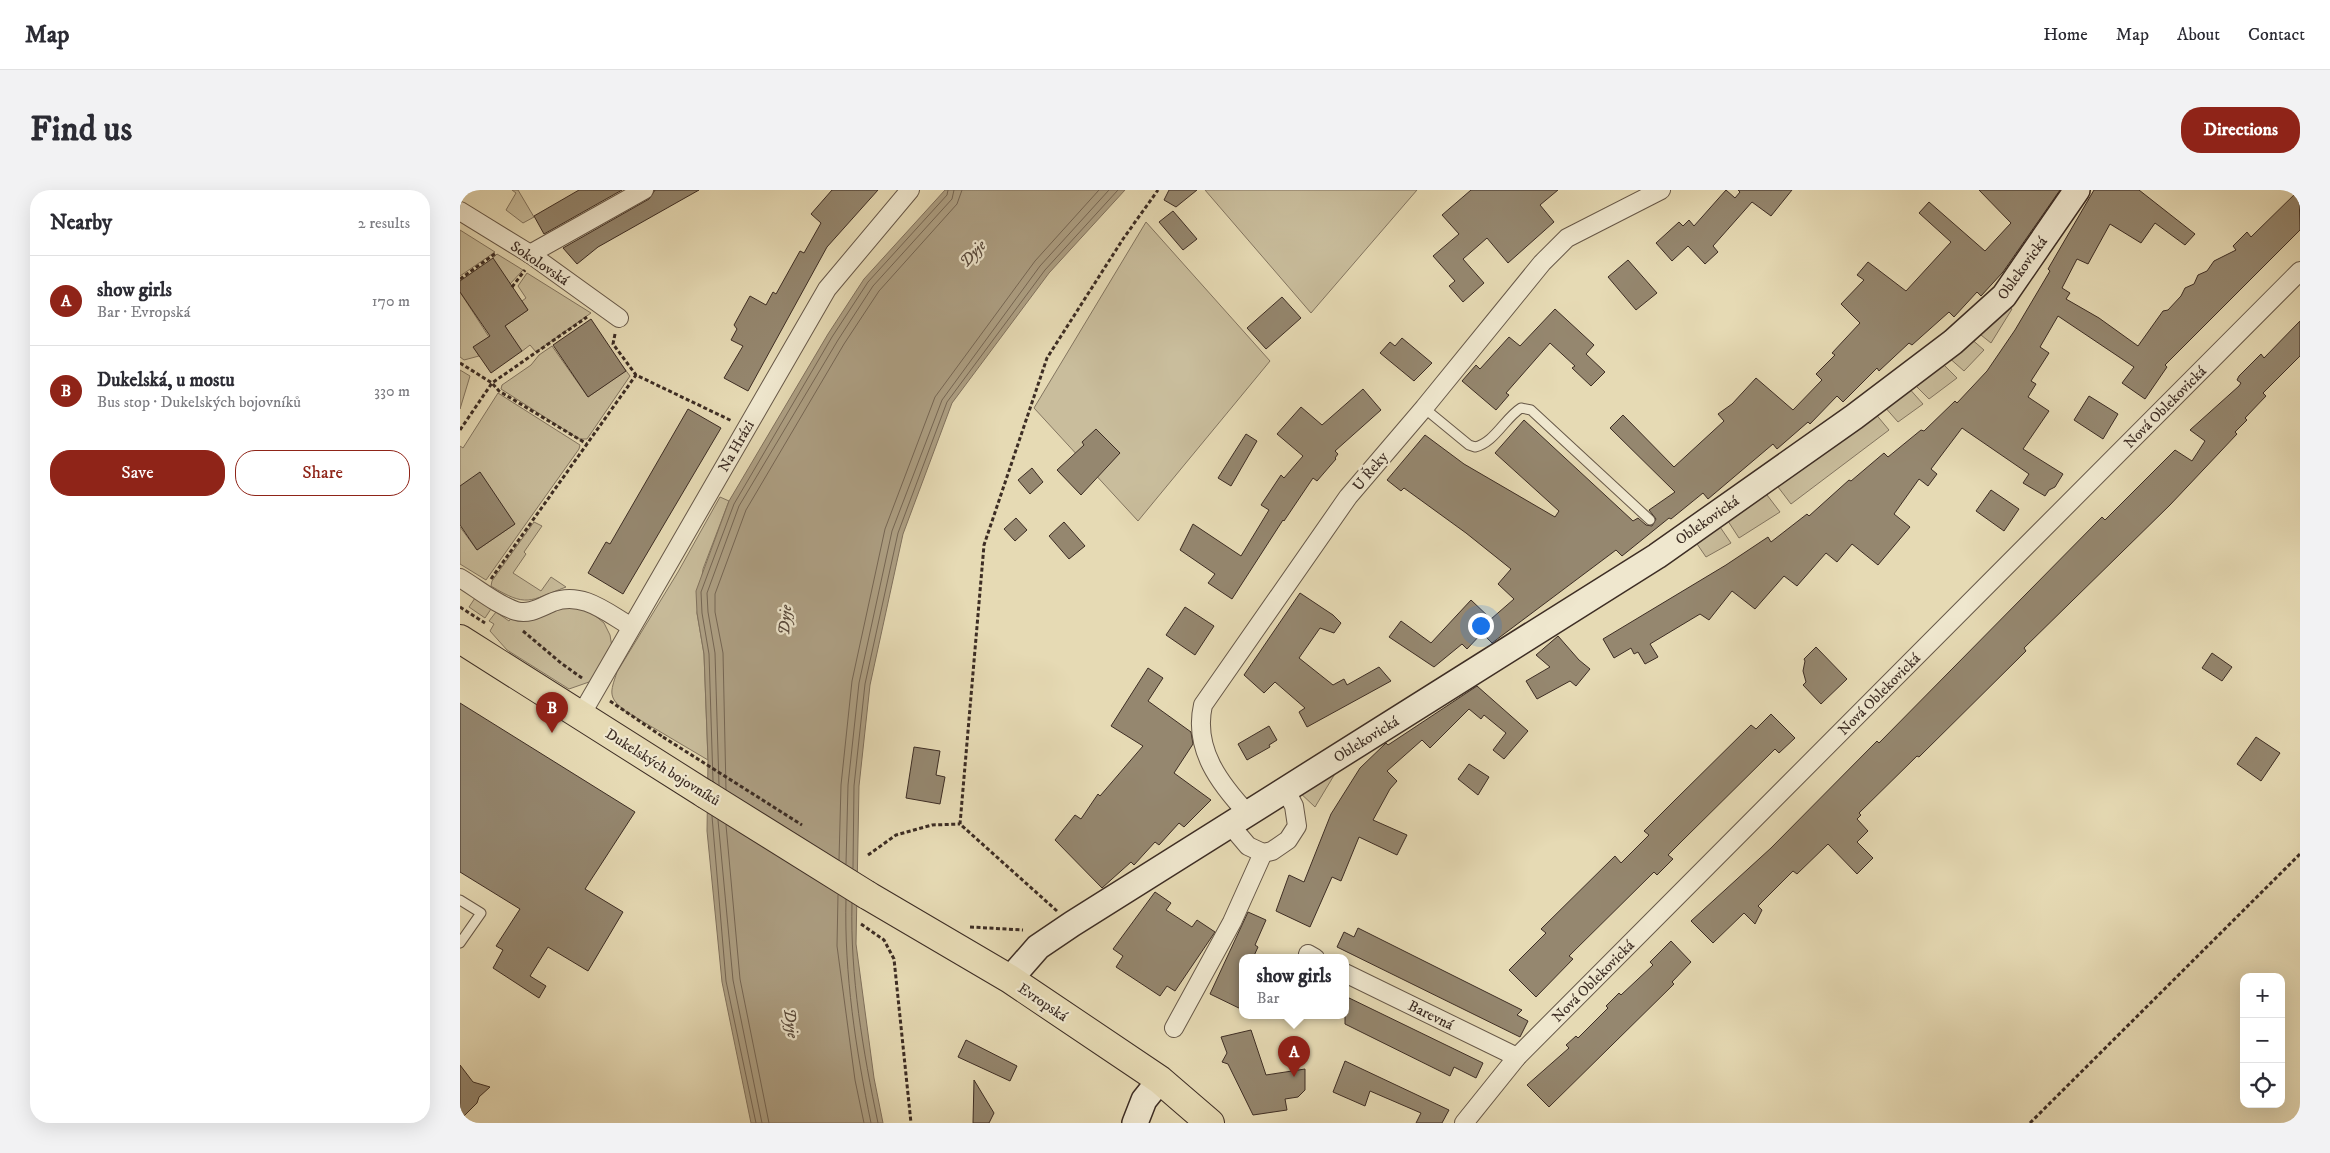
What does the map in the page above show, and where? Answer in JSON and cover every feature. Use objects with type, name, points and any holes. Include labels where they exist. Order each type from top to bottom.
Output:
[{"type":"main road","name":"Dukelských bojovníků","points":[[460,639],[866,894]]},
{"type":"main road","name":"Evropská","points":[[866,894],[1010,979],[1160,1080],[1210,1123]]},
{"type":"street","points":[[528,261],[644,190]]},
{"type":"street","name":"Na Hrázi","points":[[581,715],[630,626],[827,289],[910,190]]},
{"type":"street","name":"U Řeky","points":[[1239,820],[1228,792],[1211,768],[1203,741],[1200,720],[1202,705],[1348,496],[1424,408],[1542,263],[1567,238],[1662,190]]},
{"type":"street","name":"Oblekovická","points":[[1010,979],[1038,947],[1072,924],[1657,556],[1846,422],[1953,342],[2004,296],[2077,190]]},
{"type":"street","name":"Sokolovská","points":[[460,211],[528,261],[619,318]]},
{"type":"street","name":"Nová Oblekovická","points":[[1464,1123],[1517,1057],[2300,270]]},
{"type":"street","points":[[460,578],[517,612],[535,611],[554,602],[573,598],[592,603],[630,626]]},
{"type":"street","points":[[1239,820],[1248,846],[1263,853],[1272,851],[1288,840],[1296,826],[1294,806],[1286,790]]},
{"type":"street","points":[[1174,1028],[1232,922],[1263,853]]},
{"type":"street","name":"Barevná","points":[[1349,975],[1517,1057]]},
{"type":"street","points":[[1135,1123],[1144,1100],[1160,1080]]},
{"type":"lane","points":[[1424,408],[1475,447],[1485,442],[1513,413],[1521,408],[1531,410],[1650,520]]},
{"type":"lane","points":[[460,900],[481,914],[460,943]]},
{"type":"path","points":[[960,824],[984,545],[1047,358],[1123,239],[1158,190]]},
{"type":"path","points":[[460,279],[499,250]]},
{"type":"path","points":[[512,287],[528,261]]},
{"type":"path","points":[[460,430],[492,383],[588,317]]},
{"type":"path","points":[[619,318],[613,344],[636,375],[746,428]]},
{"type":"path","points":[[460,363],[492,383],[499,391],[587,444]]},
{"type":"path","points":[[486,586],[636,375]]},
{"type":"path","points":[[460,607],[485,623]]},
{"type":"path","points":[[520,628],[561,663],[596,687],[614,706],[803,825]]},
{"type":"path","points":[[868,855],[896,835],[932,825],[960,824],[1072,924]]},
{"type":"path","points":[[2030,1123],[2300,854]]},
{"type":"path","points":[[963,923],[971,928],[1028,930],[1038,947]]},
{"type":"path","points":[[861,924],[884,940],[894,959],[911,1123]]},
{"type":"shaded area","points":[[512,190],[518,190],[534,217],[523,223],[506,210],[516,193]]},
{"type":"shaded area","points":[[1205,190],[1417,190],[1311,313]]},
{"type":"shaded area","points":[[1146,222],[1270,361],[1138,521],[1034,408]]},
{"type":"shaded area","points":[[460,230],[495,252],[460,276]]},
{"type":"shaded area","points":[[497,254],[523,270],[510,284],[492,259]]},
{"type":"shaded area","points":[[527,273],[591,313],[536,352],[530,345],[521,352],[505,326],[528,310],[522,301],[526,298],[518,286]]},
{"type":"shaded area","points":[[460,292],[489,337],[474,347],[479,356],[464,360],[460,357]]},
{"type":"shaded area","points":[[2006,306],[2012,309],[1991,343],[1976,331]]},
{"type":"shaded area","points":[[1969,337],[1984,350],[1964,371],[1947,356]]},
{"type":"shaded area","points":[[552,346],[588,397],[625,371],[621,364],[630,376],[587,439],[579,439],[501,389],[502,385],[531,365],[539,355]]},
{"type":"shaded area","points":[[1940,361],[1957,378],[1929,399],[1912,382]]},
{"type":"shaded area","points":[[460,370],[470,376],[460,409]]},
{"type":"shaded area","points":[[1907,386],[1923,404],[1898,422],[1883,405]]},
{"type":"shaded area","points":[[498,393],[580,445],[486,580],[460,564],[460,527],[477,550],[515,524],[460,486],[460,446],[463,448]]},
{"type":"shaded area","points":[[1874,412],[1889,430],[1791,504],[1775,483]]},
{"type":"shaded area","points":[[1764,491],[1780,512],[1739,538],[1726,518]]},
{"type":"shaded area","points":[[720,497],[729,501],[703,569],[697,613],[704,654],[708,760],[625,711],[613,698],[612,690],[617,672],[678,572]]},
{"type":"shaded area","points":[[534,522],[542,526],[524,552],[526,554],[513,573],[541,591],[551,577],[566,587],[536,599],[521,600],[491,586],[492,581]]},
{"type":"shaded area","points":[[1718,524],[1731,543],[1706,557],[1695,541]]},
{"type":"shaded area","points":[[475,598],[491,609],[485,618],[469,607]]},
{"type":"shaded area","points":[[565,605],[582,605],[604,623],[610,635],[612,647],[595,677],[589,682],[569,689],[507,650],[490,631],[494,624],[489,621],[496,612],[509,621],[512,617]]},
{"type":"shaded area","points":[[1342,762],[1315,807],[1296,789]]},
{"type":"water","name":"Dyje","points":[[945,190],[1125,190],[1049,273],[952,403],[903,534],[870,685],[859,786],[856,944],[874,1078],[883,1123],[751,1123],[722,982],[707,831],[708,760],[704,654],[697,613],[696,591],[729,501],[828,334],[864,279]]},
{"type":"building","points":[[579,190],[622,190],[544,234],[534,216]]},
{"type":"building","points":[[655,190],[699,190],[598,247],[577,264],[563,248],[649,199]]},
{"type":"building","points":[[832,190],[878,190],[827,247],[748,391],[724,378],[743,346],[731,340],[737,329],[734,325],[750,296],[766,305],[773,292],[776,294],[800,251],[804,253],[821,223],[811,214]]},
{"type":"building","points":[[1169,190],[1197,190],[1176,207],[1164,200]]},
{"type":"building","points":[[1471,190],[1558,190],[1540,205],[1554,222],[1508,263],[1487,238],[1463,259],[1484,283],[1463,302],[1449,286],[1455,281],[1433,256],[1459,234],[1442,215]]},
{"type":"building","points":[[1726,190],[1735,198],[1740,192],[1738,190],[1792,190],[1771,216],[1752,202],[1713,246],[1718,252],[1705,264],[1688,246],[1672,261],[1656,243],[1679,222],[1683,226],[1689,220],[1694,226]]},
{"type":"building","points":[[1979,190],[2060,190],[2003,272],[1981,296],[1977,292],[1954,317],[1949,312],[1912,345],[1909,343],[1879,371],[1877,368],[1843,402],[1837,396],[1810,424],[1808,422],[1777,449],[1773,444],[1708,499],[1703,493],[1622,556],[1616,550],[1492,643],[1482,633],[1467,649],[1462,644],[1434,667],[1389,637],[1401,621],[1431,643],[1471,600],[1491,619],[1514,599],[1498,584],[1511,569],[1466,533],[1404,488],[1401,491],[1387,480],[1425,435],[1464,464],[1555,517],[1559,511],[1495,453],[1524,420],[1633,521],[1638,518],[1646,525],[1652,526],[1656,519],[1649,510],[1675,492],[1610,428],[1623,415],[1674,467],[1724,421],[1718,414],[1732,404],[1756,378],[1793,410],[1822,380],[1816,374],[1835,355],[1832,353],[1860,323],[1841,304],[1864,280],[1857,275],[1868,262],[1906,291],[1951,242],[1919,213],[1929,202],[1985,251],[2011,223]]},
{"type":"building","points":[[2094,190],[2139,190],[2195,234],[2185,245],[2155,223],[2141,243],[2110,224],[2088,264],[2077,259],[2062,288],[2070,293],[2066,299],[2099,318],[2138,346],[2163,311],[2168,310],[2181,296],[2185,288],[2194,284],[2198,275],[2207,271],[2214,261],[2236,250],[2233,246],[2247,232],[2251,237],[2299,190],[2300,230],[2165,365],[2167,367],[2145,399],[2122,383],[2134,367],[2058,316],[2040,347],[2049,353],[2031,381],[2036,384],[2028,397],[2049,411],[2023,449],[2063,474],[2055,487],[2049,490],[2045,496],[2023,483],[2029,474],[1962,428],[1931,469],[1937,474],[1928,486],[1919,479],[1894,514],[1910,527],[1878,565],[1852,544],[1837,562],[1826,553],[1797,586],[1784,576],[1755,609],[1732,591],[1709,620],[1700,614],[1650,644],[1658,657],[1645,664],[1638,652],[1634,654],[1631,648],[1614,658],[1603,639],[1726,565],[1768,537],[1771,542],[1807,514],[1809,516],[1849,480],[1851,481],[1884,453],[1888,457],[1921,430],[1924,431],[1955,401],[1957,403],[1987,371],[2015,330]]},
{"type":"building","points":[[1173,211],[1197,239],[1183,250],[1159,222]]},
{"type":"building","points":[[493,258],[528,310],[505,326],[522,351],[491,373],[473,347],[490,336],[460,292],[460,281]]},
{"type":"building","points":[[1628,260],[1657,293],[1636,310],[1608,277]]},
{"type":"building","points":[[1282,297],[1301,318],[1266,349],[1247,328]]},
{"type":"building","points":[[1555,309],[1594,345],[1586,354],[1605,372],[1591,386],[1572,368],[1575,366],[1550,343],[1506,393],[1509,395],[1496,410],[1462,381],[1476,365],[1480,369],[1509,337],[1520,346]]},
{"type":"building","points":[[591,319],[626,371],[588,397],[553,345]]},
{"type":"building","points":[[2300,321],[2300,356],[2263,393],[2266,396],[2245,418],[2247,420],[2235,432],[2237,434],[2170,505],[2024,648],[2026,651],[1919,757],[1917,756],[1859,813],[1861,815],[1857,819],[1868,831],[1857,842],[1873,858],[1857,874],[1828,844],[1797,874],[1793,871],[1758,906],[1762,910],[1755,924],[1744,913],[1713,943],[1691,921],[1771,848],[1877,741],[1879,743],[2102,517],[2105,520],[2175,450],[2192,461],[2205,441],[2190,430],[2239,386],[2241,383],[2237,380],[2239,376],[2261,354],[2264,358]]},
{"type":"building","points":[[1402,338],[1432,363],[1414,381],[1380,353],[1390,342],[1395,346]]},
{"type":"building","points":[[1363,389],[1381,410],[1335,451],[1338,454],[1336,459],[1317,481],[1313,478],[1283,520],[1232,599],[1208,583],[1215,574],[1180,550],[1193,524],[1241,556],[1269,510],[1261,505],[1281,475],[1284,478],[1303,456],[1277,434],[1301,407],[1322,425]]},
{"type":"building","points":[[2089,396],[2118,414],[2103,439],[2074,420]]},
{"type":"building","points":[[688,409],[721,428],[623,594],[588,573],[606,542],[610,544]]},
{"type":"building","points":[[1096,429],[1120,453],[1081,495],[1057,470],[1084,445],[1082,442]]},
{"type":"building","points":[[1246,434],[1257,441],[1231,486],[1218,478]]},
{"type":"building","points":[[1032,468],[1043,482],[1030,494],[1018,480]]},
{"type":"building","points":[[480,472],[515,524],[477,550],[460,525],[460,486]]},
{"type":"building","points":[[1991,490],[2019,509],[2004,531],[1976,511]]},
{"type":"building","points":[[1016,518],[1027,530],[1015,541],[1004,529]]},
{"type":"building","points":[[1064,522],[1085,546],[1069,559],[1049,536]]},
{"type":"building","points":[[1300,593],[1333,615],[1341,623],[1334,633],[1320,628],[1299,658],[1333,685],[1344,679],[1347,685],[1379,667],[1391,681],[1307,727],[1299,712],[1305,708],[1275,682],[1264,693],[1244,675]]},
{"type":"building","points":[[1185,607],[1214,626],[1195,655],[1166,635]]},
{"type":"building","points":[[1558,636],[1579,660],[1590,669],[1576,686],[1570,681],[1537,699],[1526,681],[1550,667],[1536,655]]},
{"type":"building","points":[[1816,647],[1847,679],[1821,704],[1803,685],[1806,682],[1803,671],[1804,659]]},
{"type":"building","points":[[2212,653],[2232,667],[2222,681],[2202,668]]},
{"type":"building","points":[[1148,668],[1163,678],[1148,701],[1191,732],[1193,744],[1174,773],[1211,800],[1184,827],[1179,823],[1159,845],[1155,842],[1134,865],[1131,862],[1102,888],[1055,840],[1075,815],[1081,819],[1098,794],[1100,796],[1143,746],[1111,726]]},
{"type":"building","points":[[1477,686],[1528,731],[1504,759],[1493,750],[1506,733],[1484,715],[1481,719],[1469,709],[1430,748],[1422,740],[1387,771],[1397,781],[1390,789],[1373,820],[1407,835],[1397,855],[1359,837],[1341,881],[1332,877],[1310,927],[1276,911],[1289,875],[1304,882],[1331,814],[1360,768],[1386,743],[1388,745]]},
{"type":"building","points":[[460,703],[635,812],[585,889],[623,912],[588,971],[548,947],[530,976],[546,986],[539,998],[493,968],[503,950],[496,946],[520,909],[460,872]]},
{"type":"building","points":[[1771,714],[1795,738],[1779,753],[1775,749],[1668,855],[1673,859],[1657,875],[1654,872],[1569,956],[1573,959],[1536,997],[1509,970],[1546,933],[1541,929],[1615,856],[1621,863],[1649,835],[1644,831],[1675,800],[1751,725],[1756,729]]},
{"type":"building","points":[[1269,726],[1277,740],[1269,745],[1270,747],[1247,760],[1238,744]]},
{"type":"building","points":[[2256,737],[2280,753],[2261,781],[2237,764]]},
{"type":"building","points":[[914,747],[940,751],[936,775],[945,777],[940,804],[906,798]]},
{"type":"building","points":[[1469,764],[1489,777],[1478,795],[1458,779]]},
{"type":"building","points":[[1155,892],[1171,903],[1166,910],[1192,927],[1197,920],[1215,932],[1175,991],[1167,986],[1160,996],[1116,967],[1123,956],[1113,949]]},
{"type":"building","points":[[1248,912],[1266,920],[1255,945],[1258,947],[1255,954],[1239,954],[1239,1008],[1210,994]]},
{"type":"building","points":[[1358,928],[1522,1010],[1517,1015],[1528,1021],[1520,1037],[1337,947],[1344,932],[1354,937]]},
{"type":"building","points":[[1671,941],[1691,962],[1672,982],[1674,984],[1549,1107],[1527,1085],[1569,1048],[1566,1045],[1576,1036],[1578,1038],[1608,1008],[1606,1006],[1619,993],[1621,995],[1653,965],[1650,962]]},
{"type":"building","points":[[1349,998],[1483,1063],[1476,1078],[1454,1067],[1450,1076],[1345,1024],[1345,1019],[1349,1019]]},
{"type":"building","points":[[1251,1030],[1266,1075],[1305,1069],[1305,1090],[1298,1097],[1285,1099],[1287,1110],[1253,1115],[1228,1064],[1222,1062],[1227,1053],[1221,1037]]},
{"type":"building","points":[[966,1040],[1017,1066],[1010,1081],[958,1057]]},
{"type":"building","points":[[1345,1061],[1449,1110],[1442,1123],[1416,1123],[1421,1113],[1370,1091],[1365,1106],[1333,1092]]},
{"type":"building","points":[[460,1065],[473,1082],[490,1087],[460,1120]]},
{"type":"building","points":[[974,1080],[994,1113],[989,1123],[973,1123]]},
{"type":"place","name":"Dukelská, u mostu","points":[[552,733]]},
{"type":"place","name":"show girls","points":[[1294,1077]]}]
